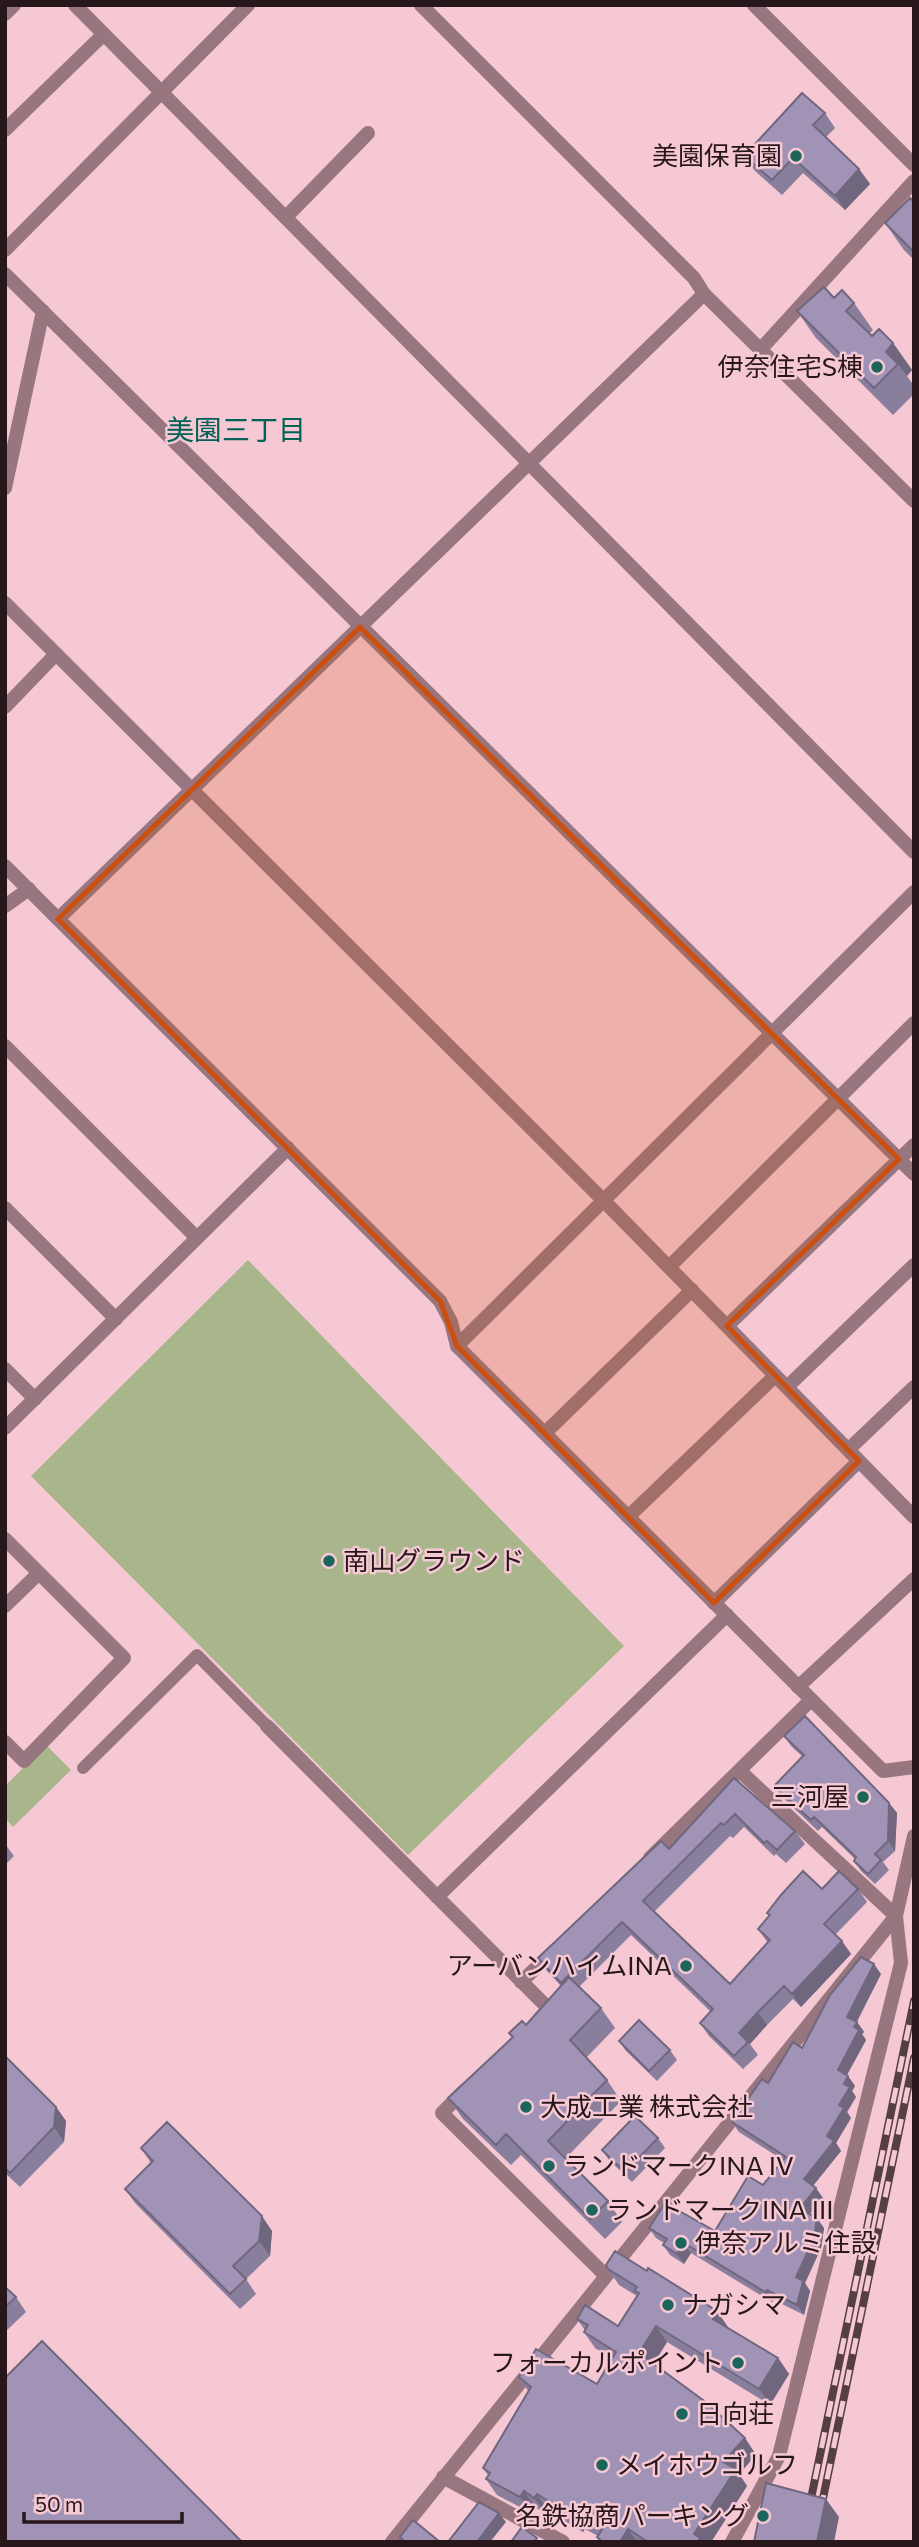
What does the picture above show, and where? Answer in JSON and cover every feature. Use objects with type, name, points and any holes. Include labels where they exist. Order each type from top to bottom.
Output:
[{"type":"street","points":[[5,14],[14,5]]},
{"type":"street","points":[[75,5],[914,852]]},
{"type":"street","points":[[5,250],[164,93],[248,5]]},
{"type":"street","points":[[421,5],[694,278],[704,294],[914,501]]},
{"type":"street","points":[[754,5],[914,165]]},
{"type":"street","points":[[5,130],[104,34]]},
{"type":"street","points":[[286,217],[368,133]]},
{"type":"street","points":[[760,350],[914,181]]},
{"type":"street","points":[[5,274],[914,1174]]},
{"type":"street","points":[[58,919],[704,294]]},
{"type":"street","points":[[5,488],[43,311]]},
{"type":"street","points":[[5,603],[669,1266],[848,1450],[911,1510]]},
{"type":"street","points":[[5,707],[57,654]]},
{"type":"street","points":[[5,866],[440,1301],[451,1322],[457,1346],[811,1700],[883,1771],[914,1767]]},
{"type":"street","points":[[5,906],[29,890]]},
{"type":"street","points":[[457,1346],[914,892]]},
{"type":"street","points":[[669,1266],[914,1023]]},
{"type":"street","points":[[5,1046],[197,1238]]},
{"type":"street","points":[[727,1326],[914,1145]]},
{"type":"street","points":[[5,1429],[288,1148]]},
{"type":"street","points":[[5,1208],[116,1319]]},
{"type":"street","points":[[787,1387],[914,1265]]},
{"type":"street","points":[[545,1433],[692,1290]]},
{"type":"street","points":[[5,1369],[35,1399]]},
{"type":"street","points":[[628,1517],[775,1376]]},
{"type":"street","points":[[848,1450],[914,1387]]},
{"type":"street","points":[[714,1602],[859,1461]]},
{"type":"street","points":[[5,1539],[124,1658],[24,1761],[5,1742]]},
{"type":"street","points":[[5,1606],[39,1573]]},
{"type":"street","points":[[798,1687],[914,1579]]},
{"type":"street","points":[[437,1897],[727,1615]]},
{"type":"street","points":[[83,1768],[197,1655],[549,2009],[530,2028]]},
{"type":"street","points":[[641,1867],[741,1772],[811,1700]]},
{"type":"street","points":[[741,1772],[896,1916]]},
{"type":"street","points":[[732,2542],[779,2456],[803,2369],[901,1963],[896,1916],[914,1836]]},
{"type":"street","points":[[392,2542],[604,2275],[896,1916]]},
{"type":"street","points":[[521,1982],[561,1943]]},
{"type":"street","points":[[481,2075],[442,2113],[604,2275]]},
{"type":"street","points":[[443,2477],[563,2542]]},
{"type":"highlighted area","points":[[360,627],[899,1159],[727,1326],[859,1461],[714,1603],[457,1346],[440,1301],[58,919]]},
{"type":"green space","name":"南山グラウンド","points":[[248,1260],[624,1646],[408,1855],[31,1476]]},
{"type":"green space","points":[[46,1745],[71,1770],[13,1827],[5,1818],[5,1786]]},
{"type":"building","points":[[802,93],[825,113],[813,125],[859,169],[835,196],[793,158],[772,180],[744,156]]},
{"type":"building","points":[[910,198],[914,202],[914,252],[885,223]]},
{"type":"building","points":[[824,287],[834,298],[842,290],[854,303],[846,311],[872,336],[879,329],[893,343],[886,352],[898,364],[874,388],[797,311]]},
{"type":"building","points":[[805,1716],[889,1803],[888,1841],[875,1854],[881,1860],[868,1874],[854,1861],[856,1857],[814,1817],[811,1820],[774,1786],[804,1755],[784,1736]]},
{"type":"building","points":[[734,1778],[795,1831],[777,1850],[767,1841],[764,1843],[735,1814],[724,1825],[721,1823],[643,1901],[730,1984],[770,1940],[758,1929],[770,1915],[767,1913],[803,1871],[822,1889],[839,1871],[858,1889],[824,1924],[842,1941],[792,1994],[784,1986],[758,2012],[739,2033],[748,2042],[734,2056],[700,2023],[713,2009],[622,1922],[561,1983],[538,1958],[661,1841],[669,1849]]},
{"type":"building","points":[[861,1957],[874,1964],[847,2017],[857,2022],[854,2027],[859,2030],[838,2070],[848,2076],[844,2084],[850,2087],[839,2105],[844,2108],[827,2136],[834,2141],[804,2179],[816,2188],[800,2209],[817,2218],[814,2238],[796,2277],[803,2281],[797,2305],[767,2290],[765,2292],[684,2243],[677,2254],[663,2245],[667,2239],[649,2228],[665,2203],[715,2231],[748,2176],[763,2185],[786,2157],[732,2122],[762,2079],[768,2083],[793,2042],[802,2048],[830,1995]]},
{"type":"building","points":[[569,1977],[601,2008],[570,2040],[607,2080],[548,2141],[608,2201],[590,2219],[506,2134],[496,2145],[448,2098],[513,2037],[509,2033],[522,2021],[526,2025]]},
{"type":"building","points":[[639,2020],[670,2050],[649,2071],[619,2041]]},
{"type":"building","points":[[5,2056],[56,2107],[54,2127],[10,2173],[5,2168]]},
{"type":"building","points":[[635,2116],[658,2138],[625,2172],[602,2150]]},
{"type":"building","points":[[167,2122],[262,2216],[259,2241],[233,2266],[246,2279],[230,2294],[125,2189],[153,2161],[141,2148]]},
{"type":"building","points":[[615,2251],[717,2311],[713,2319],[778,2358],[759,2389],[656,2326],[639,2353],[707,2403],[745,2438],[723,2462],[736,2469],[694,2534],[700,2538],[698,2542],[648,2542],[628,2529],[620,2542],[603,2542],[597,2537],[602,2530],[574,2512],[572,2516],[537,2494],[534,2498],[524,2491],[520,2497],[486,2479],[490,2473],[483,2468],[531,2387],[519,2377],[536,2349],[597,2384],[616,2352],[584,2332],[588,2325],[577,2319],[585,2305],[618,2326],[639,2293],[634,2291],[637,2287],[608,2269],[606,2265]]},
{"type":"building","points":[[5,2287],[16,2297],[5,2307]]},
{"type":"building","points":[[42,2341],[242,2542],[5,2542],[5,2378]]},
{"type":"building","points":[[766,2483],[826,2499],[817,2542],[754,2542]]},
{"type":"building","points":[[479,2502],[499,2513],[477,2542],[448,2542]]},
{"type":"building","points":[[413,2520],[440,2542],[405,2542],[400,2537]]},
{"type":"building","points":[[522,2527],[537,2538],[534,2542],[511,2542]]},
{"type":"railway","points":[[802,2542],[914,2001]]},
{"type":"railway","points":[[814,2542],[914,2058]]},
{"type":"place","name":"美園保育園","points":[[796,156]]},
{"type":"place","name":"伊奈住宅S棟","points":[[877,367]]},
{"type":"place","name":"南山グラウンド","points":[[329,1561]]},
{"type":"place","name":"三河屋","points":[[863,1797]]},
{"type":"place","name":"アーバンハイムINA","points":[[686,1966]]},
{"type":"place","name":"大成工業 株式会社","points":[[526,2107]]},
{"type":"place","name":"ランドマークINA IV","points":[[549,2166]]},
{"type":"place","name":"ランドマークINA III","points":[[592,2210]]},
{"type":"place","name":"伊奈アルミ住設","points":[[681,2243]]},
{"type":"place","name":"ナガシマ","points":[[668,2305]]},
{"type":"place","name":"フォーカルポイント","points":[[738,2363]]},
{"type":"place","name":"日向荘","points":[[682,2414]]},
{"type":"place","name":"メイホウゴルフ","points":[[602,2465]]},
{"type":"place","name":"名鉄協商パーキング","points":[[763,2516]]},
{"type":"district","name":"美園三丁目","points":[[236,430]]}]
